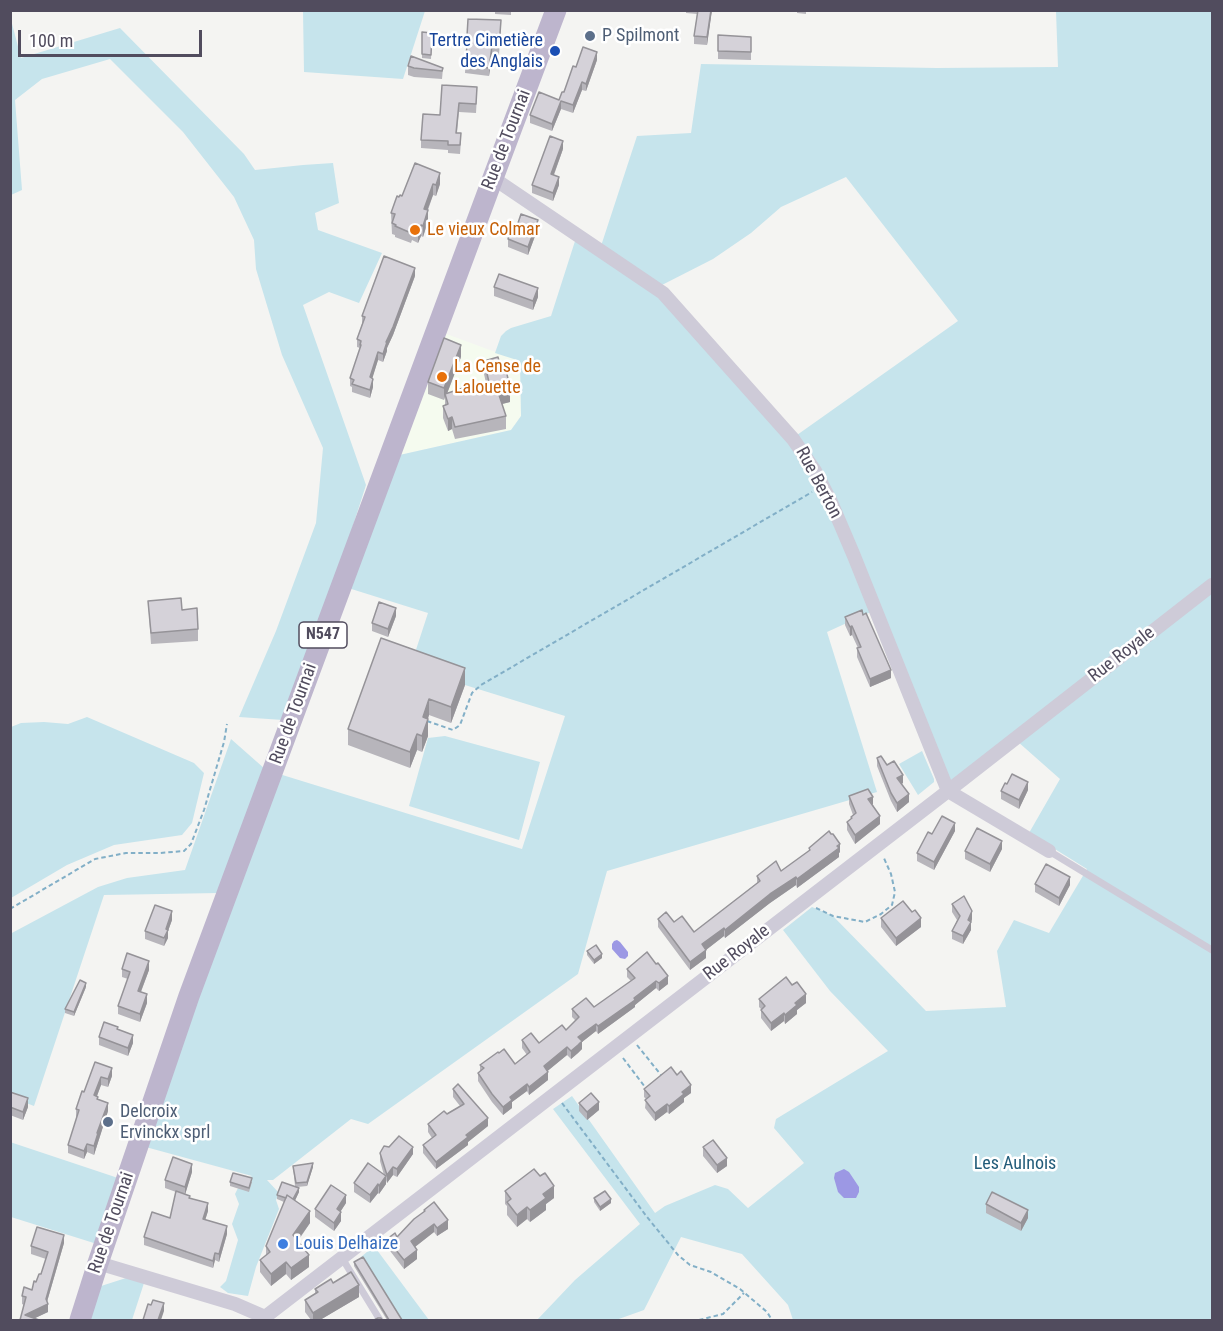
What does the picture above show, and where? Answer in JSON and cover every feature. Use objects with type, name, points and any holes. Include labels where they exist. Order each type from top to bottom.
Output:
[{"type":"main road","name":"Rue de Tournai","points":[[80,1320],[189,996],[556,10]]},
{"type":"street","name":"Rue Berton","points":[[493,178],[663,293],[793,439],[809,461],[854,556],[948,791]]},
{"type":"street","name":"Rue Royale","points":[[265,1319],[1212,585]]},
{"type":"street","points":[[948,791],[1049,851]]},
{"type":"street","points":[[98,1263],[235,1305],[265,1319]]},
{"type":"lane","points":[[1049,851],[1212,950]]},
{"type":"lane","points":[[342,1258],[380,1320]]},
{"type":"path","points":[[420,718],[453,730],[460,725],[472,693],[481,685],[822,486]]},
{"type":"path","points":[[10,909],[95,859],[126,853],[184,851],[191,844],[204,810],[227,724]]},
{"type":"path","points":[[804,902],[832,916],[865,922],[881,914],[891,905],[895,892],[888,866],[877,846]]},
{"type":"path","points":[[630,1036],[661,1075]]},
{"type":"path","points":[[615,1047],[645,1087]]},
{"type":"path","points":[[555,1094],[678,1255],[690,1265],[711,1272],[744,1293],[767,1312],[772,1320]]},
{"type":"path","points":[[699,1320],[723,1314],[744,1293]]},
{"type":"shaded area","points":[[441,332],[520,361],[521,416],[511,430],[395,456]]},
{"type":"shaded area","points":[[617,940],[628,952],[625,959],[620,958],[612,949],[612,944]]},
{"type":"shaded area","points":[[844,1169],[849,1172],[859,1187],[856,1198],[844,1198],[838,1192],[835,1173]]},
{"type":"green space","points":[[303,10],[425,11],[403,79],[304,72]]},
{"type":"green space","points":[[1056,11],[1212,11],[1212,580],[950,784],[797,435],[958,321],[846,177],[781,207],[751,233],[713,259],[660,286],[601,246],[637,136],[691,133],[701,64],[937,68],[1058,67]]},
{"type":"green space","points":[[10,16],[21,58],[120,28],[244,154],[255,170],[333,163],[339,203],[315,213],[318,230],[382,253],[359,303],[329,292],[303,305],[366,485],[342,560],[283,720],[239,717],[276,631],[316,523],[323,448],[282,355],[256,269],[254,240],[234,197],[183,132],[110,59],[42,79],[15,100],[22,190],[11,195]]},
{"type":"green space","points":[[576,238],[657,293],[791,442],[813,474],[873,611],[827,632],[877,792],[607,871],[578,974],[368,1124],[351,1119],[273,1180],[267,1180],[279,1193],[276,1200],[279,1209],[256,1267],[248,1296],[228,1293],[220,1287],[226,1281],[238,1240],[232,1224],[239,1204],[235,1194],[242,1180],[252,1176],[142,1146],[276,773],[522,849],[565,716],[465,685],[411,665],[428,613],[345,587],[395,456],[511,430],[521,416],[520,361],[495,353],[501,336],[506,331],[551,316]]},
{"type":"green space","name":"Les Aulnois","points":[[1212,589],[1212,1320],[793,1320],[788,1305],[742,1254],[681,1237],[644,1310],[616,1320],[537,1320],[575,1280],[640,1224],[553,1109],[572,1096],[655,1213],[665,1206],[715,1185],[728,1189],[748,1208],[804,1163],[774,1128],[776,1119],[888,1051],[830,991],[783,930],[812,907],[833,916],[926,1011],[1006,1007],[997,951],[1014,920],[1049,933],[1087,869],[1029,833],[1060,779],[1017,741]]},
{"type":"green space","points":[[87,717],[194,763],[204,773],[192,823],[182,835],[114,845],[67,865],[11,898],[11,727],[21,723],[68,724]]},
{"type":"green space","points":[[445,736],[540,762],[519,840],[409,806],[428,738]]},
{"type":"green space","points":[[231,739],[265,769],[219,893],[104,895],[34,1106],[11,1097],[10,934],[98,887],[127,878],[185,870]]},
{"type":"green space","points":[[922,751],[934,782],[918,795],[899,764]]},
{"type":"green space","points":[[10,1142],[118,1178],[97,1244],[11,1217]]},
{"type":"green space","points":[[374,1246],[429,1320],[399,1320],[361,1257]]},
{"type":"green space","points":[[126,1278],[144,1283],[132,1320],[87,1320],[98,1287]]},
{"type":"building","points":[[698,10],[711,10],[707,37],[694,36]]},
{"type":"building","points":[[468,19],[501,20],[499,47],[492,46],[489,68],[465,64]]},
{"type":"building","points":[[422,32],[432,33],[431,55],[422,54]]},
{"type":"building","points":[[718,35],[751,37],[751,52],[718,51]]},
{"type":"building","points":[[583,47],[597,52],[586,84],[582,82],[573,105],[561,101],[552,124],[530,115],[539,92],[559,100],[573,66],[576,67]]},
{"type":"building","points":[[411,56],[443,68],[442,71],[408,66]]},
{"type":"building","points":[[442,85],[477,87],[476,104],[459,103],[456,133],[461,133],[460,145],[448,145],[448,141],[421,140],[423,114],[440,115]]},
{"type":"building","points":[[550,136],[563,141],[551,174],[559,177],[553,193],[532,185]]},
{"type":"building","points":[[415,163],[440,173],[436,185],[433,184],[424,209],[428,210],[423,226],[421,225],[418,232],[412,230],[411,233],[392,223],[395,214],[391,213],[397,196],[402,196]]},
{"type":"building","points":[[521,214],[538,220],[528,247],[508,239],[512,227],[516,229]]},
{"type":"building","points":[[384,256],[415,268],[383,354],[378,352],[370,377],[373,379],[370,390],[352,384],[354,380],[350,378],[361,345],[361,341],[357,339],[365,317],[362,316]]},
{"type":"building","points":[[499,274],[538,288],[533,301],[494,287]]},
{"type":"building","points":[[444,338],[461,345],[444,388],[428,382]]},
{"type":"building","points":[[498,357],[500,365],[505,364],[510,389],[498,392],[506,416],[455,427],[452,417],[448,419],[443,406],[448,404],[445,394],[489,382],[484,361]]},
{"type":"building","points":[[181,598],[182,610],[197,608],[198,629],[151,633],[148,601]]},
{"type":"building","points":[[379,602],[396,608],[388,629],[372,623]]},
{"type":"building","points":[[862,610],[863,615],[866,613],[891,670],[870,679],[857,648],[861,647],[852,626],[850,627],[845,617]]},
{"type":"building","points":[[381,638],[465,668],[451,707],[429,699],[423,717],[428,719],[422,736],[417,734],[410,752],[348,729]]},
{"type":"building","points":[[881,756],[887,765],[894,761],[903,775],[897,778],[909,794],[897,803],[877,758]]},
{"type":"building","points":[[1012,774],[1028,782],[1019,800],[1001,791]]},
{"type":"building","points":[[868,789],[873,797],[868,799],[880,816],[855,835],[847,822],[856,813],[849,796]]},
{"type":"building","points":[[942,816],[955,823],[934,862],[917,853],[928,832],[932,834]]},
{"type":"building","points":[[977,828],[1002,841],[990,864],[965,851]]},
{"type":"building","points":[[829,831],[840,844],[837,846],[839,848],[797,879],[796,877],[770,894],[725,930],[724,928],[702,944],[706,950],[690,962],[658,919],[666,912],[674,922],[682,916],[694,932],[760,881],[757,876],[776,861],[781,871],[810,850],[809,848]]},
{"type":"building","points":[[1046,864],[1070,877],[1059,898],[1035,884]]},
{"type":"building","points":[[964,896],[972,911],[968,920],[971,922],[963,936],[952,931],[960,916],[952,904]]},
{"type":"building","points":[[903,901],[912,912],[915,910],[921,918],[896,938],[881,918]]},
{"type":"building","points":[[155,905],[172,911],[164,938],[145,931]]},
{"type":"building","points":[[596,945],[602,954],[594,960],[587,951]]},
{"type":"building","points":[[647,952],[668,976],[659,983],[656,981],[634,998],[635,1000],[578,1037],[582,1041],[578,1045],[571,1051],[567,1047],[544,1066],[548,1072],[529,1087],[527,1084],[510,1097],[512,1100],[503,1107],[478,1073],[484,1068],[480,1065],[504,1049],[515,1064],[530,1052],[522,1040],[531,1033],[539,1043],[562,1025],[566,1030],[579,1017],[572,1009],[586,998],[594,1007],[635,978],[627,969]]},
{"type":"building","points":[[127,953],[149,961],[138,991],[147,994],[140,1014],[118,1006],[130,972],[122,969]]},
{"type":"building","points":[[786,977],[792,985],[797,982],[806,994],[785,1015],[784,1013],[771,1023],[761,1010],[765,1006],[759,999]]},
{"type":"building","points":[[80,980],[86,983],[74,1012],[65,1009]]},
{"type":"building","points":[[104,1022],[133,1035],[128,1048],[99,1037]]},
{"type":"building","points":[[95,1062],[112,1068],[108,1079],[101,1077],[94,1095],[98,1097],[97,1099],[108,1103],[94,1146],[87,1144],[84,1151],[68,1145],[79,1110],[76,1109]]},
{"type":"building","points":[[671,1067],[677,1075],[681,1071],[691,1085],[669,1106],[667,1104],[655,1113],[645,1100],[650,1096],[644,1089]]},
{"type":"building","points":[[458,1084],[488,1118],[436,1162],[423,1145],[436,1135],[428,1124],[444,1111],[447,1114],[464,1104],[453,1089]]},
{"type":"building","points":[[10,1092],[28,1098],[23,1112],[10,1107]]},
{"type":"building","points":[[591,1093],[599,1102],[587,1112],[579,1103]]},
{"type":"building","points":[[399,1136],[413,1147],[397,1169],[393,1167],[387,1175],[380,1153],[384,1146],[389,1147]]},
{"type":"building","points":[[713,1140],[727,1158],[717,1165],[703,1147]]},
{"type":"building","points":[[173,1157],[192,1164],[185,1187],[165,1180]]},
{"type":"building","points":[[313,1163],[307,1182],[296,1183],[293,1166]]},
{"type":"building","points":[[368,1163],[386,1176],[370,1195],[354,1183]]},
{"type":"building","points":[[534,1169],[540,1176],[545,1173],[554,1186],[543,1194],[546,1198],[530,1210],[527,1207],[517,1215],[507,1202],[511,1199],[505,1191]]},
{"type":"building","points":[[233,1173],[252,1178],[249,1188],[230,1182]]},
{"type":"building","points":[[282,1182],[299,1188],[293,1199],[287,1195],[286,1198],[277,1195]]},
{"type":"building","points":[[331,1185],[346,1195],[337,1209],[341,1212],[334,1223],[315,1209]]},
{"type":"building","points":[[176,1191],[190,1196],[189,1198],[208,1203],[203,1219],[227,1226],[219,1254],[215,1253],[213,1261],[144,1237],[152,1212],[170,1218]]},
{"type":"building","points":[[605,1191],[611,1199],[600,1207],[594,1198]]},
{"type":"building","points":[[992,1192],[1028,1210],[1021,1223],[986,1204]]},
{"type":"building","name":"Louis Delhaize","points":[[287,1195],[310,1211],[293,1235],[309,1255],[291,1268],[286,1262],[271,1274],[260,1260],[270,1252],[266,1246]]},
{"type":"building","points":[[434,1202],[448,1220],[437,1228],[434,1224],[411,1241],[417,1250],[404,1260],[387,1239],[395,1233],[397,1237]]},
{"type":"building","points":[[37,1227],[64,1235],[46,1299],[48,1304],[25,1315],[39,1320],[20,1320],[26,1297],[22,1296],[24,1287],[32,1290],[34,1281],[36,1282],[41,1274],[48,1252],[31,1246]]},
{"type":"building","points":[[363,1257],[402,1320],[389,1320],[354,1262]]},
{"type":"building","points":[[351,1272],[359,1285],[313,1313],[305,1300],[318,1292],[315,1289],[331,1279],[333,1283]]},
{"type":"building","points":[[153,1300],[164,1303],[158,1320],[143,1320],[148,1304],[151,1305]]},
{"type":"place","name":"P Spilmont","points":[[590,36]]},
{"type":"place","name":"Tertre Cimetière des Anglais","points":[[555,51]]},
{"type":"place","name":"Le vieux Colmar","points":[[415,230]]},
{"type":"place","name":"La Cense de Lalouette","points":[[442,377]]},
{"type":"place","name":"Delcroix Ervinckx sprl","points":[[108,1122]]},
{"type":"place","name":"Louis Delhaize","points":[[283,1244]]}]
